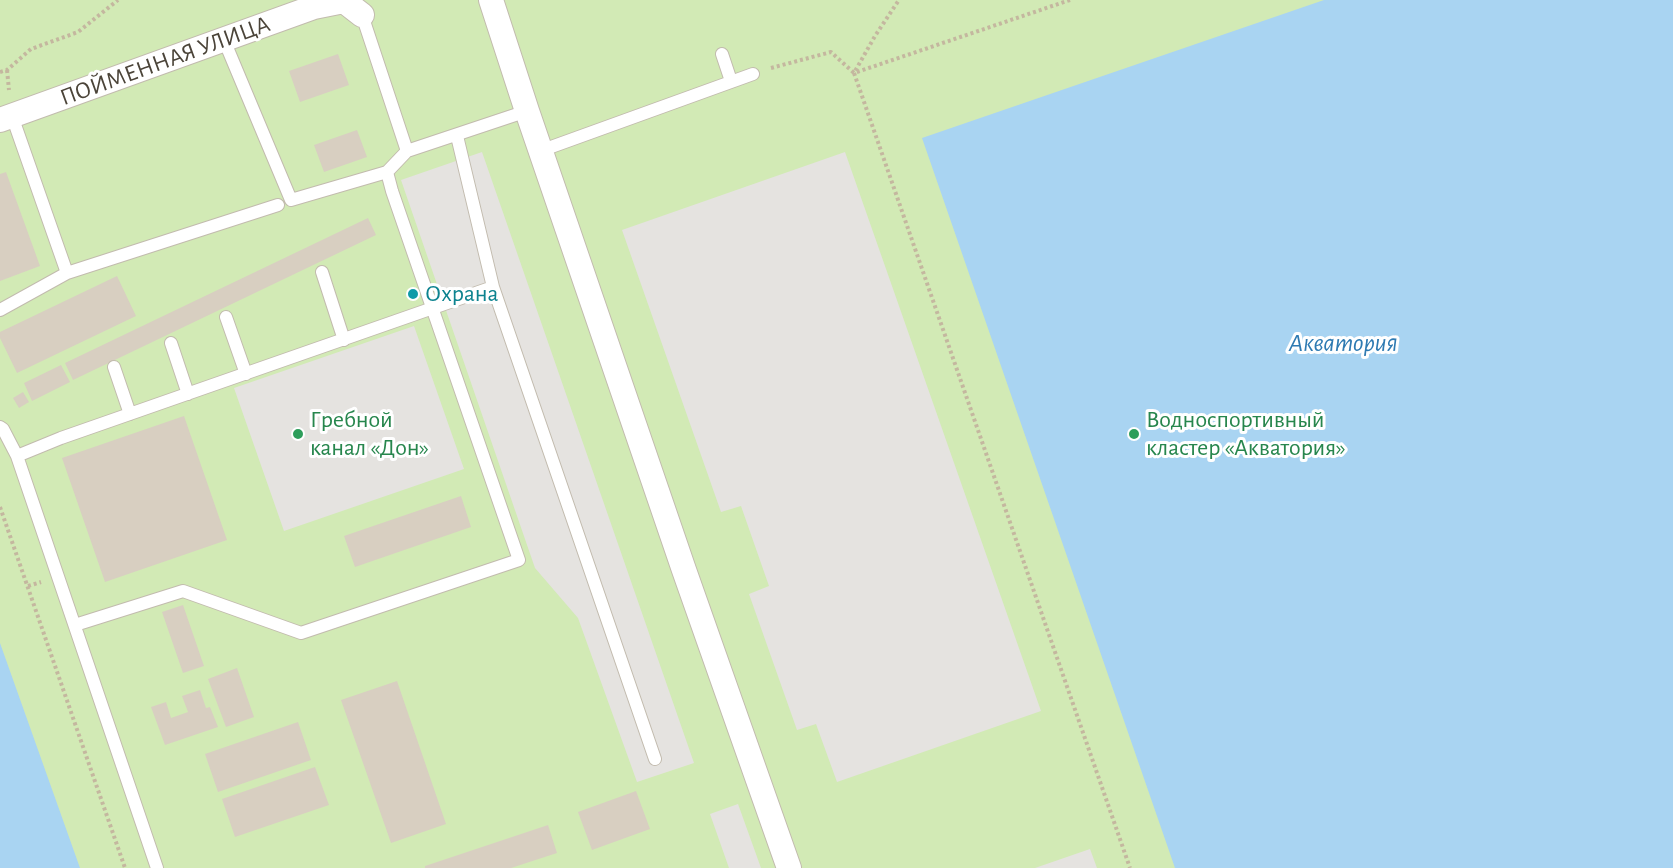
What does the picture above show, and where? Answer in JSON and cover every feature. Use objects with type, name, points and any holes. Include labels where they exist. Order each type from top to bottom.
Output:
[{"type":"street","points":[[491,0],[526,111],[789,868]]},
{"type":"street","name":"ПОЙМЕННАЯ УЛИЦА","points":[[6,118],[314,7],[344,1],[362,15]]},
{"type":"lane","points":[[362,15],[407,151]]},
{"type":"lane","points":[[224,40],[291,200],[387,172],[407,151],[526,111]]},
{"type":"lane","points":[[722,54],[731,81]]},
{"type":"lane","points":[[540,151],[753,74]]},
{"type":"lane","points":[[6,118],[66,273]]},
{"type":"lane","points":[[457,136],[493,287],[655,759]]},
{"type":"lane","points":[[75,625],[183,591],[302,633],[519,560],[387,172]]},
{"type":"lane","points":[[0,310],[66,273],[278,205]]},
{"type":"lane","points":[[322,272],[344,340]]},
{"type":"lane","points":[[17,456],[61,438],[493,287]]},
{"type":"lane","points":[[226,317],[246,374]]},
{"type":"lane","points":[[171,343],[188,394]]},
{"type":"lane","points":[[114,367],[130,414]]},
{"type":"lane","points":[[0,427],[17,456],[157,868]]},
{"type":"path","points":[[0,72],[7,70],[31,49],[78,32],[118,0]]},
{"type":"path","points":[[854,73],[899,0]]},
{"type":"path","points":[[854,73],[1070,0]]},
{"type":"path","points":[[753,74],[831,52],[854,73],[1130,868]]},
{"type":"path","points":[[0,507],[125,868]]},
{"type":"green space","name":"Водноспортивный кластер «Акватория»","points":[[0,0],[1673,0],[1673,868],[0,868]]},
{"type":"shaded area","points":[[482,152],[694,763],[637,782],[578,618],[535,568],[401,180]]},
{"type":"shaded area","points":[[845,152],[1041,711],[837,782],[816,724],[797,730],[749,594],[769,586],[741,506],[721,512],[622,230]]},
{"type":"shaded area","points":[[414,326],[464,469],[284,531],[234,388]]},
{"type":"shaded area","points":[[738,804],[761,868],[729,868],[710,814]]},
{"type":"shaded area","points":[[1090,849],[1097,868],[1035,868]]},
{"type":"water","name":"Акватория","points":[[1324,0],[1673,0],[1673,868],[1175,868],[922,138]]},
{"type":"water","points":[[0,643],[80,868],[0,868]]},
{"type":"building","points":[[338,54],[349,85],[300,102],[289,71]]},
{"type":"building","points":[[357,130],[367,157],[324,172],[314,145]]},
{"type":"building","points":[[6,172],[40,266],[0,281],[0,174]]},
{"type":"building","points":[[368,218],[376,235],[73,380],[65,363]]},
{"type":"building","points":[[117,276],[136,316],[17,373],[0,338],[0,332]]},
{"type":"building","name":"Охрана","points":[[416,288],[420,296],[410,300],[407,291]]},
{"type":"building","points":[[61,365],[70,382],[32,401],[24,383]]},
{"type":"building","points":[[23,392],[29,402],[19,408],[13,398]]},
{"type":"building","points":[[184,416],[227,540],[105,582],[62,458]]},
{"type":"building","points":[[461,496],[471,527],[355,567],[344,536]]},
{"type":"building","points":[[183,605],[204,666],[183,673],[162,612]]},
{"type":"building","points":[[237,668],[254,717],[226,727],[208,679]]},
{"type":"building","points":[[397,681],[446,824],[391,843],[341,700]]},
{"type":"building","points":[[200,690],[206,708],[210,707],[218,727],[165,745],[151,707],[166,702],[171,718],[188,712],[182,696]]},
{"type":"building","points":[[298,722],[311,760],[218,792],[205,754]]},
{"type":"building","points":[[315,767],[329,805],[235,837],[222,799]]},
{"type":"building","points":[[636,791],[650,829],[592,850],[578,812]]},
{"type":"building","points":[[548,825],[557,853],[511,868],[425,868],[425,866]]},
{"type":"place","name":"Охрана","points":[[413,294]]},
{"type":"place","name":"Гребной канал «Дон»","points":[[298,434]]},
{"type":"place","name":"Водноспортивный кластер «Акватория»","points":[[1134,434]]}]
